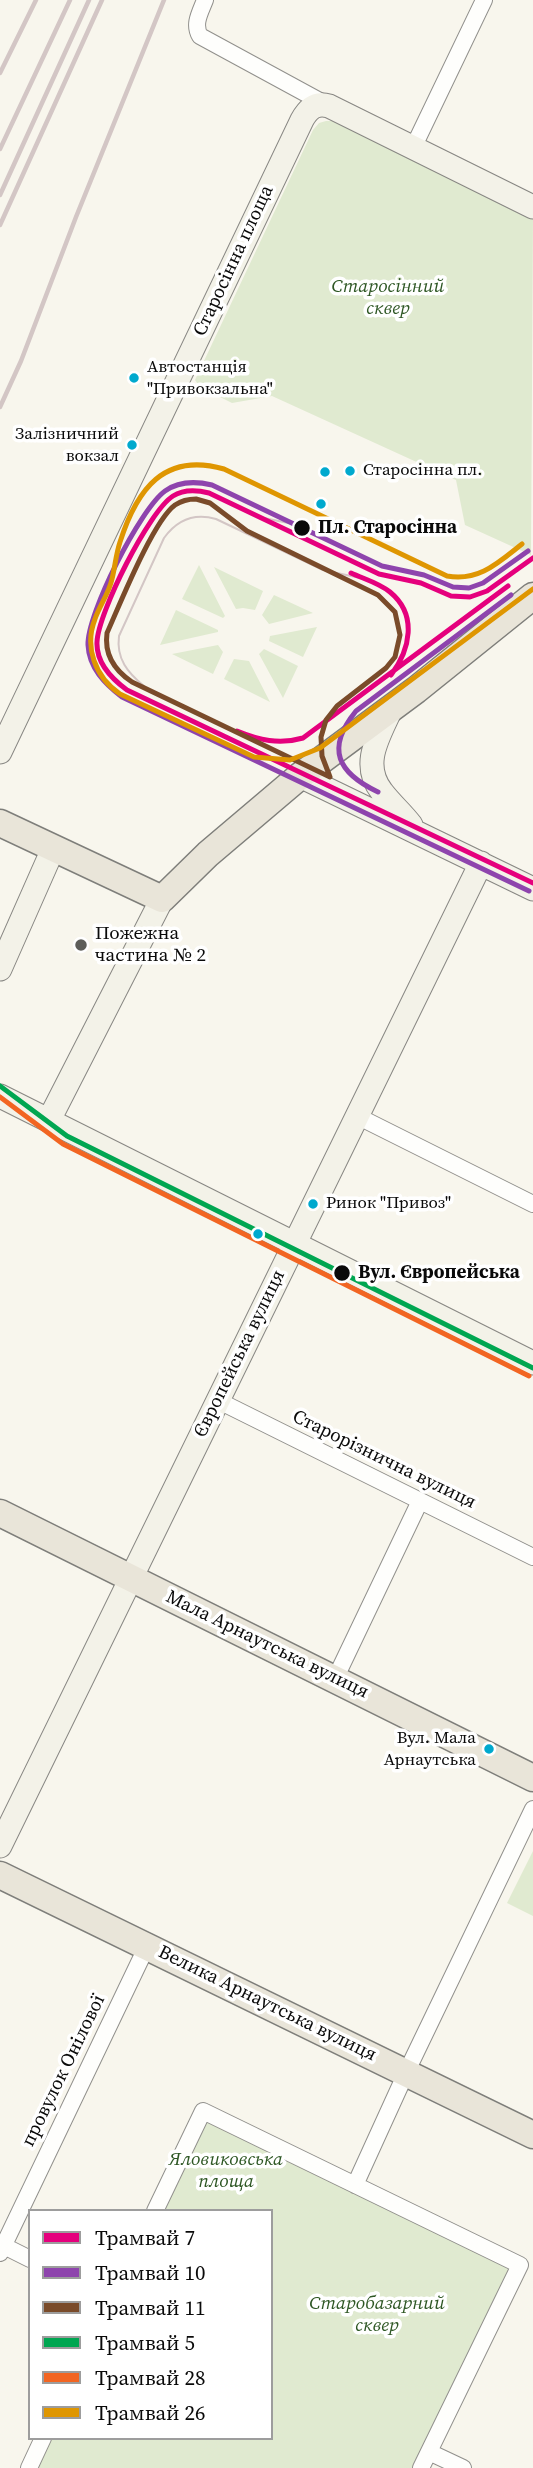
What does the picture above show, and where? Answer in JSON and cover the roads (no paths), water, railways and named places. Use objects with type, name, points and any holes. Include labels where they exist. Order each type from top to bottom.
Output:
[{"type":"main road","name":"Старосінна площа","points":[[0,752],[302,120],[317,104],[329,106]]},
{"type":"main road","points":[[329,106],[533,207]]},
{"type":"main road","points":[[49,1120],[162,899],[208,854],[300,776],[391,709],[533,596]]},
{"type":"main road","points":[[391,709],[372,753],[372,772],[380,790],[415,831]]},
{"type":"main road","points":[[300,776],[533,889]]},
{"type":"main road","points":[[0,823],[162,899]]},
{"type":"main road","points":[[0,969],[53,849]]},
{"type":"main road","name":"Європейська вулиця","points":[[0,1846],[481,863]]},
{"type":"main road","points":[[1,1099],[49,1120],[533,1363]]},
{"type":"main road","name":"Мала Арнаутська вулиця","points":[[0,1513],[533,1778]]},
{"type":"main road","name":"Велика Арнаутська вулиця","points":[[0,1875],[533,2135]]},
{"type":"street","points":[[205,0],[197,21],[196,29],[200,36],[329,106]]},
{"type":"street","points":[[413,148],[484,0]]},
{"type":"street","points":[[357,1116],[533,1204]]},
{"type":"street","name":"Старорізнична вулиця","points":[[217,1400],[533,1556]]},
{"type":"street","points":[[335,1679],[420,1501]]},
{"type":"street","points":[[355,2185],[533,1809]]},
{"type":"street","name":"провулок Онілової","points":[[1,2247],[147,1945]]},
{"type":"street","points":[[156,2209],[204,2111],[520,2265],[421,2468]]},
{"type":"street","points":[[1,2247],[28,2258]]},
{"type":"street","points":[[29,2468],[42,2440]]},
{"type":"street","points":[[429,2452],[463,2468]]},
{"type":"tram line","name":"26","points":[[522,544],[497,564],[479,573],[447,576],[224,469],[203,465],[185,466],[156,479],[135,506],[120,542],[111,584],[95,619],[91,651],[104,679],[120,694],[254,757],[290,760],[320,748],[533,589]]},
{"type":"tram line","name":"10","points":[[528,551],[483,583],[469,588],[453,587],[424,575],[382,566],[212,485],[182,484],[165,491],[154,502],[129,539],[96,610],[88,645],[91,661],[99,675],[122,697],[529,891]]},
{"type":"tram line","name":"7","points":[[533,558],[487,591],[470,597],[451,596],[421,583],[379,574],[209,493],[186,491],[173,496],[163,505],[139,541],[115,587],[97,642],[102,664],[127,690],[533,883]]},
{"type":"tram line","name":"11","points":[[196,499],[210,503],[247,531],[378,595],[395,612],[400,635],[395,657],[386,668],[337,706],[326,720],[321,737],[322,756],[330,777],[132,682],[120,672],[109,655],[107,633],[147,545],[166,514],[175,505],[196,499]]},
{"type":"tram line","points":[[144,686],[124,665],[119,652],[119,636],[164,538],[181,522],[201,517],[216,519],[323,570],[365,579]]},
{"type":"tram line","points":[[259,517],[303,526]]},
{"type":"tram line","name":"7","points":[[351,573],[386,589],[405,611],[408,622],[406,644],[391,675]]},
{"type":"tram line","name":"7","points":[[237,731],[269,740],[303,738],[508,586]]},
{"type":"tram line","name":"10","points":[[378,792],[353,777],[340,759],[339,748],[346,725],[356,711],[511,595]]},
{"type":"tram line","name":"5","points":[[0,1086],[67,1136],[533,1368]]},
{"type":"tram line","name":"28","points":[[0,1097],[63,1144],[529,1376]]},
{"type":"railway","points":[[0,73],[36,0]]},
{"type":"railway","points":[[0,149],[70,0]]},
{"type":"railway","points":[[0,195],[89,0]]},
{"type":"railway","points":[[0,225],[102,0]]},
{"type":"railway","points":[[0,407],[21,361],[164,0]]},
{"type":"place","name":"Автостанція \"Привокзальна\"","points":[[134,378]]},
{"type":"place","name":"Залізничний вокзал","points":[[132,445]]},
{"type":"place","name":"Старосінна пл.","points":[[350,471]]},
{"type":"place","name":"Пл. Старосінна","points":[[302,528]]},
{"type":"place","name":"Пожежна частина № 2","points":[[81,945]]},
{"type":"place","name":"Ринок \"Привоз\"","points":[[313,1204]]},
{"type":"place","name":"Вул. Європейська","points":[[342,1273]]},
{"type":"place","name":"Вул. Мала Арнаутська","points":[[489,1749]]},
{"type":"park label","name":"Старосінний сквер","points":[[388,298]]},
{"type":"park label","name":"Яловиковська площа","points":[[226,2171]]},
{"type":"park label","name":"Старобазарний сквер","points":[[377,2315]]}]
